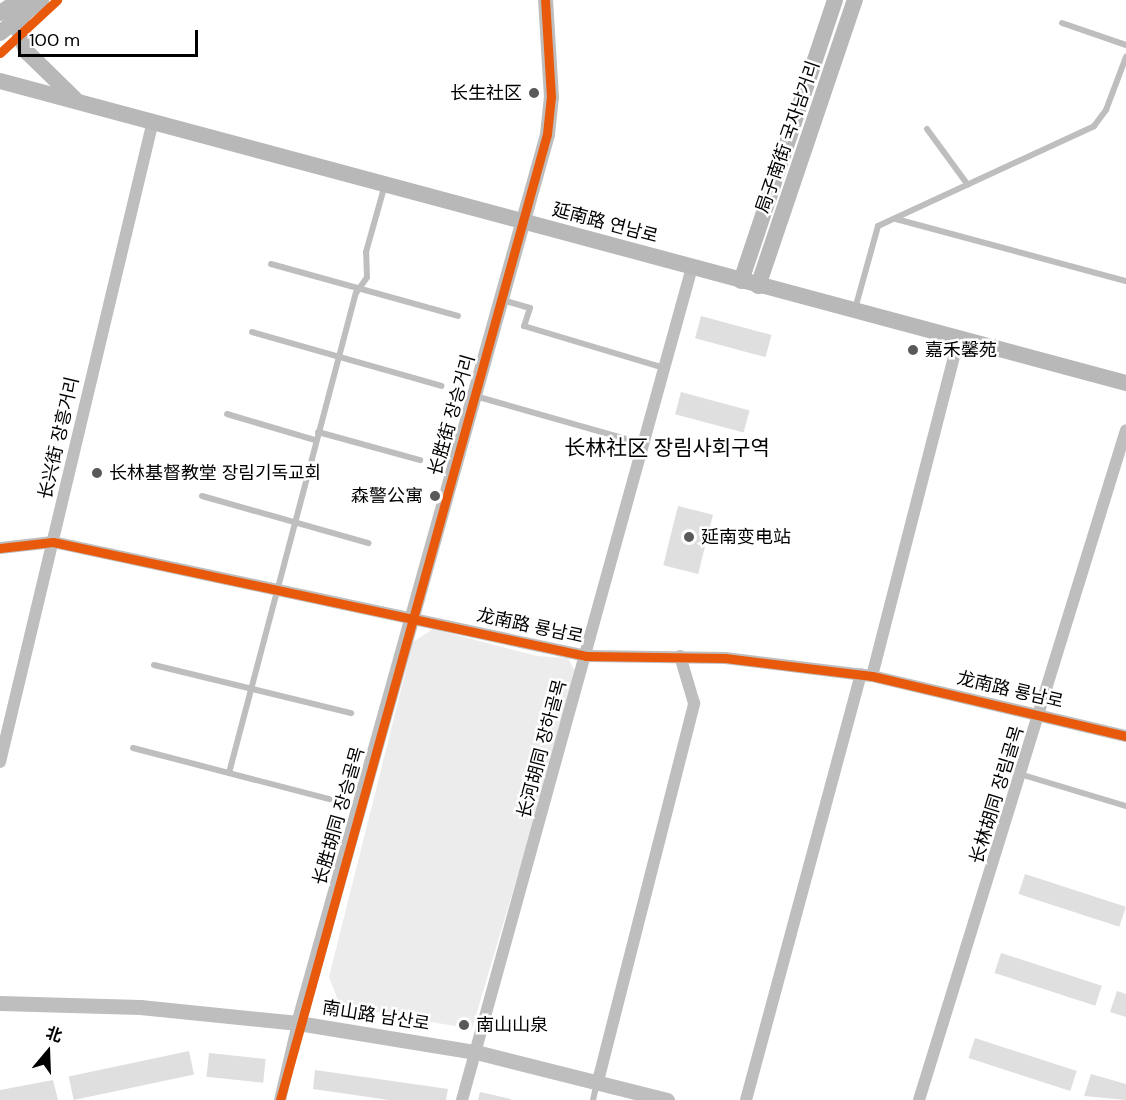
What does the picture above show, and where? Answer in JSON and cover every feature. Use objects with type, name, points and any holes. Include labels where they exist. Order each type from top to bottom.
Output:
[{"type":"main road","points":[[0,13],[20,0]]},
{"type":"main road","points":[[0,33],[22,18],[40,0]]},
{"type":"main road","name":"局子南街 국자남거리","points":[[741,281],[835,0]]},
{"type":"main road","name":"局子南街 국자남거리","points":[[758,286],[855,0]]},
{"type":"main road","points":[[22,18],[18,29],[27,52],[75,99]]},
{"type":"main road","name":"延南路 연남로","points":[[0,81],[75,99],[384,188],[524,221],[958,341],[1126,383]]},
{"type":"street","name":"长胜街 장승거리","points":[[411,617],[524,221],[551,97],[545,0]]},
{"type":"street","name":"长兴街 장흥거리","points":[[0,762],[153,122]]},
{"type":"street","name":"长河胡同 장하골목","points":[[462,1100],[646,444],[692,267]]},
{"type":"street","points":[[746,1100],[958,341]]},
{"type":"street","name":"长林胡同 장림골목","points":[[919,1100],[1023,775],[1126,430]]},
{"type":"street","name":"龙南路 룡남로","points":[[0,548],[53,542],[586,656],[680,656],[866,675],[1126,736]]},
{"type":"street","name":"长胜胡同 장승골목","points":[[298,1023],[411,617]]},
{"type":"street","points":[[598,1081],[694,703],[680,656]]},
{"type":"street","name":"南山路 남산로","points":[[0,1003],[140,1007],[298,1023],[476,1052],[668,1100]]},
{"type":"street","points":[[280,1100],[298,1023]]},
{"type":"lane","points":[[1062,23],[1126,45]]},
{"type":"lane","points":[[854,312],[876,231],[895,218],[1094,126],[1106,110],[1126,57]]},
{"type":"lane","points":[[927,129],[968,185]]},
{"type":"lane","points":[[229,773],[250,688],[280,592],[293,522],[315,440],[359,288],[367,278],[366,252],[384,188]]},
{"type":"lane","points":[[895,218],[1126,281]]},
{"type":"lane","points":[[271,264],[458,316]]},
{"type":"lane","points":[[502,300],[530,308],[524,326],[666,369]]},
{"type":"lane","points":[[252,332],[441,386]]},
{"type":"lane","points":[[474,396],[646,444]]},
{"type":"lane","points":[[227,414],[315,440]]},
{"type":"lane","points":[[318,432],[420,460]]},
{"type":"lane","points":[[202,496],[368,543]]},
{"type":"lane","points":[[154,665],[351,713]]},
{"type":"lane","points":[[133,748],[330,799]]},
{"type":"lane","points":[[1023,775],[1126,806]]},
{"type":"lane","points":[[593,1100],[598,1081]]},
{"type":"shaded area","points":[[433,629],[537,656],[568,658],[577,675],[472,1029],[340,1006],[329,977],[413,642]]},
{"type":"building","points":[[701,316],[772,335],[766,357],[695,338]]},
{"type":"building","points":[[681,392],[750,410],[744,433],[675,414]]},
{"type":"building","name":"延南变电站","points":[[678,506],[713,515],[698,574],[663,565]]},
{"type":"building","points":[[1025,874],[1126,907],[1119,927],[1019,894]]},
{"type":"building","points":[[1001,953],[1102,986],[1095,1006],[995,973]]},
{"type":"building","points":[[1117,991],[1126,994],[1126,1017],[1110,1012]]},
{"type":"building","points":[[975,1038],[1077,1071],[1070,1091],[969,1058]]},
{"type":"building","points":[[189,1051],[194,1074],[74,1100],[69,1077]]},
{"type":"building","points":[[209,1053],[266,1059],[263,1083],[206,1077]]},
{"type":"building","points":[[315,1070],[448,1089],[446,1100],[389,1100],[313,1089]]},
{"type":"building","points":[[1091,1074],[1126,1084],[1126,1100],[1084,1096]]},
{"type":"building","points":[[53,1080],[58,1100],[0,1100],[0,1090]]},
{"type":"building","points":[[480,1092],[511,1099],[511,1100],[478,1100]]},
{"type":"cycle path","points":[[0,53],[57,0]]},
{"type":"cycle path","points":[[280,1100],[547,134],[551,97],[545,0]]},
{"type":"cycle path","points":[[0,548],[53,542],[586,656],[725,658],[872,676],[1126,736]]},
{"type":"place","name":"长生社区","points":[[534,93]]},
{"type":"place","name":"嘉禾馨苑","points":[[913,350]]},
{"type":"place","name":"长林基督教堂 장림기독교회","points":[[97,473]]},
{"type":"place","name":"森警公寓","points":[[435,496]]},
{"type":"place","name":"延南变电站","points":[[689,537]]},
{"type":"place","name":"南山山泉","points":[[464,1025]]},
{"type":"district","name":"长林社区 장림사회구역","points":[[667,448]]}]
